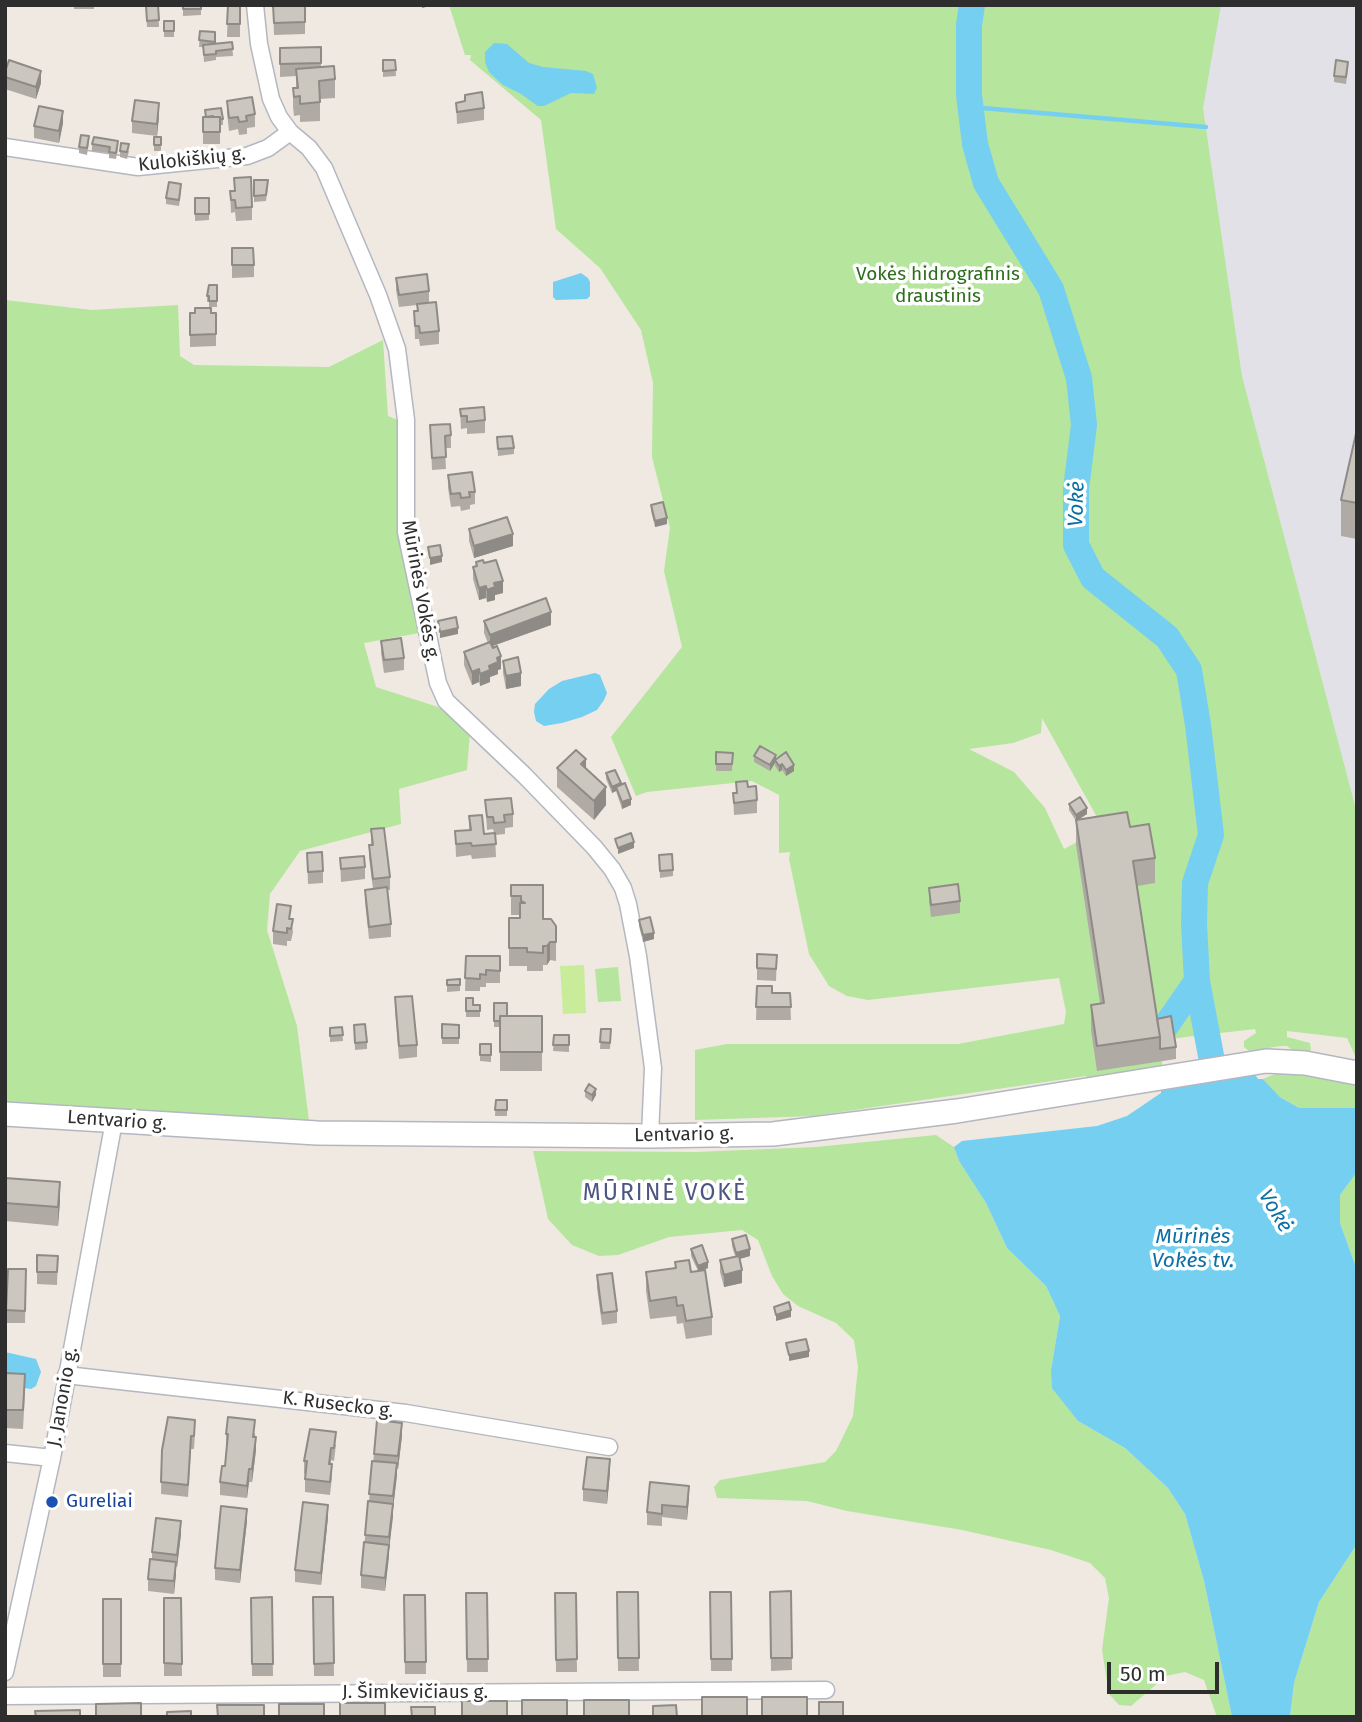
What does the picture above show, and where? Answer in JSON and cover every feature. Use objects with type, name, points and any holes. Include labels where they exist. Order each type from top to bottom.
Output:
[{"type":"main road","name":"Lentvario g.","points":[[5,1114],[317,1133],[650,1136],[773,1134],[957,1111],[1266,1061],[1305,1063],[1357,1073]]},
{"type":"street","name":"Mūrinės Vokės g.","points":[[255,5],[259,44],[271,99],[290,132],[309,148],[324,168],[378,295],[397,349],[406,420],[406,532],[438,682],[446,701],[594,847],[623,888],[638,957],[653,1068],[650,1136]]},
{"type":"street","name":"Kulokiškių g.","points":[[5,147],[138,167],[247,156],[268,148],[290,132]]},
{"type":"street","name":"J. Janonio g.","points":[[5,1672],[52,1458],[114,1121]]},
{"type":"street","name":"K. Rusecko g.","points":[[66,1375],[395,1411],[609,1447]]},
{"type":"street","points":[[5,1453],[52,1458]]},
{"type":"street","name":"J. Šimkevičiaus g.","points":[[5,1696],[826,1689]]},
{"type":"shaded area","points":[[1213,5],[1357,5],[1357,813],[1242,376],[1198,76]]},
{"type":"green space","name":"Vokės hidrografinis draustinis","points":[[449,5],[1221,5],[1203,108],[1242,376],[1357,813],[1357,1060],[1347,1038],[1287,1031],[1287,1037],[1310,1043],[1311,1050],[1292,1050],[1281,1046],[1249,1051],[1244,1047],[1244,1041],[1256,1033],[1255,1029],[1160,1040],[1163,1072],[1088,1082],[1086,1076],[814,1116],[695,1120],[695,1050],[727,1044],[958,1044],[1064,1024],[1066,1012],[1059,978],[868,1000],[847,996],[829,986],[809,954],[789,859],[790,852],[779,853],[779,795],[752,781],[647,792],[636,796],[611,737],[682,647],[664,571],[670,528],[652,457],[653,383],[641,330],[600,268],[556,229],[541,120],[470,60],[471,55],[465,55]],"holes":[[[1042,718],[1103,828],[1064,849],[1045,808],[1014,772],[969,749],[1013,743],[1041,733]]]},
{"type":"green space","points":[[5,300],[92,310],[178,305],[180,356],[194,365],[329,367],[383,340],[388,416],[398,420],[399,517],[419,633],[364,643],[376,687],[438,707],[470,732],[467,770],[399,789],[401,824],[300,851],[270,894],[267,930],[297,1026],[309,1121],[5,1102]]},
{"type":"green space","points":[[584,965],[586,1013],[563,1014],[560,966]]},
{"type":"green space","points":[[618,967],[621,1001],[598,1002],[595,969]]},
{"type":"green space","points":[[1284,1070],[1357,1083],[1357,1108],[1299,1108],[1280,1097],[1263,1079]]},
{"type":"green space","points":[[936,1135],[954,1147],[959,1161],[986,1203],[1007,1248],[1046,1286],[1060,1316],[1051,1370],[1078,1421],[1125,1448],[1168,1488],[1185,1514],[1204,1581],[1232,1717],[1217,1717],[1204,1680],[1185,1672],[1166,1676],[1131,1706],[1119,1705],[1109,1694],[1102,1650],[1109,1598],[1105,1578],[1090,1563],[1051,1550],[962,1530],[847,1511],[807,1501],[717,1498],[714,1487],[720,1480],[825,1462],[836,1451],[853,1416],[858,1367],[854,1340],[836,1323],[798,1306],[783,1294],[772,1276],[758,1240],[742,1230],[669,1237],[618,1255],[599,1256],[572,1245],[548,1219],[533,1151],[696,1152],[816,1147]]},
{"type":"green space","points":[[1357,1172],[1357,1270],[1340,1223],[1340,1195]]},
{"type":"green space","points":[[1357,1544],[1357,1717],[1290,1717],[1294,1683],[1319,1602]]},
{"type":"water","points":[[494,43],[507,44],[529,63],[593,74],[597,88],[594,94],[571,93],[544,106],[538,106],[503,85],[489,72],[485,52]]},
{"type":"water","points":[[581,273],[590,282],[590,296],[587,299],[556,300],[553,297],[553,282]]},
{"type":"water","points":[[595,673],[600,675],[607,693],[597,710],[562,723],[544,726],[536,721],[535,704],[549,689],[562,681]]},
{"type":"water","name":"Mūrinės Vokės tv.","points":[[1252,1070],[1258,1079],[1263,1079],[1280,1097],[1299,1108],[1357,1108],[1357,1172],[1340,1195],[1340,1223],[1357,1270],[1357,1544],[1319,1602],[1294,1683],[1290,1717],[1232,1717],[1204,1581],[1185,1514],[1168,1488],[1125,1448],[1078,1421],[1052,1388],[1051,1370],[1060,1316],[1046,1286],[1007,1248],[986,1203],[959,1161],[954,1147],[962,1141],[1097,1126],[1127,1116],[1161,1093],[1161,1084]]},
{"type":"water","points":[[5,1352],[36,1359],[41,1372],[36,1386],[31,1389],[5,1385]]},
{"type":"building","points":[[158,5],[159,20],[147,21],[146,6]]},
{"type":"building","points":[[183,5],[201,5],[201,9],[183,9]]},
{"type":"building","points":[[228,5],[240,5],[240,24],[227,24]]},
{"type":"building","points":[[273,5],[305,5],[305,22],[274,23]]},
{"type":"building","points":[[164,21],[174,21],[174,31],[164,31]]},
{"type":"building","points":[[200,31],[215,32],[215,42],[199,40]]},
{"type":"building","points":[[232,42],[233,49],[204,55],[203,45]]},
{"type":"building","points":[[321,47],[321,63],[280,64],[280,48]]},
{"type":"building","points":[[9,60],[41,71],[36,87],[5,77]]},
{"type":"building","points":[[383,60],[395,60],[396,70],[383,71]]},
{"type":"building","points":[[1336,60],[1348,62],[1346,77],[1334,76]]},
{"type":"building","points":[[334,66],[335,79],[319,81],[320,102],[300,104],[300,96],[294,97],[293,88],[298,88],[296,69]]},
{"type":"building","points":[[482,92],[484,108],[457,112],[456,103],[465,101],[465,95]]},
{"type":"building","points":[[252,97],[255,114],[246,116],[247,121],[239,122],[238,117],[229,118],[227,101]]},
{"type":"building","points":[[135,100],[159,103],[157,124],[132,121]]},
{"type":"building","points":[[39,106],[63,111],[59,131],[34,126]]},
{"type":"building","points":[[221,108],[223,119],[206,117],[205,110]]},
{"type":"building","points":[[203,117],[220,117],[220,132],[203,132]]},
{"type":"building","points":[[81,135],[89,136],[87,148],[79,147]]},
{"type":"building","points":[[94,137],[118,141],[116,153],[109,152],[110,147],[92,144]]},
{"type":"building","points":[[154,137],[161,137],[161,145],[154,145]]},
{"type":"building","points":[[121,143],[129,144],[127,152],[120,151]]},
{"type":"building","points":[[251,177],[252,207],[236,208],[230,191],[235,191],[234,178]]},
{"type":"building","points":[[254,180],[268,180],[266,195],[254,196]]},
{"type":"building","points":[[169,182],[181,184],[179,200],[166,198]]},
{"type":"building","points":[[195,198],[209,198],[209,214],[195,214]]},
{"type":"building","points":[[232,248],[253,248],[254,265],[232,265]]},
{"type":"building","points":[[427,274],[429,291],[399,295],[396,278]]},
{"type":"building","points":[[209,285],[217,285],[217,301],[209,301]]},
{"type":"building","points":[[436,302],[439,331],[420,333],[419,326],[415,326],[414,311],[418,311],[417,304]]},
{"type":"building","points":[[195,308],[211,308],[211,313],[216,313],[216,334],[190,335],[190,313],[195,313]]},
{"type":"building","points":[[484,407],[485,420],[467,422],[467,416],[461,416],[460,409]]},
{"type":"building","points":[[450,424],[451,435],[445,436],[446,457],[432,458],[430,425]]},
{"type":"building","points":[[1357,429],[1357,503],[1341,500]]},
{"type":"building","points":[[512,436],[514,448],[498,449],[497,437]]},
{"type":"building","points":[[472,472],[475,492],[469,492],[470,497],[461,498],[460,493],[451,494],[448,475]]},
{"type":"building","points":[[663,502],[667,518],[655,521],[651,505]]},
{"type":"building","points":[[507,517],[513,534],[474,546],[469,529]]},
{"type":"building","points":[[440,545],[442,556],[430,558],[428,547]]},
{"type":"building","points":[[483,560],[484,563],[496,560],[503,581],[494,583],[495,587],[487,590],[486,586],[479,588],[473,567],[477,566],[476,562]]},
{"type":"building","points":[[546,598],[551,612],[490,635],[484,621]]},
{"type":"building","points":[[456,617],[458,628],[440,632],[438,621]]},
{"type":"building","points":[[401,638],[404,658],[384,660],[381,641]]},
{"type":"building","points":[[490,642],[493,648],[497,646],[501,656],[497,658],[498,662],[489,666],[490,670],[480,674],[479,669],[472,672],[464,652]]},
{"type":"building","points":[[518,657],[521,673],[506,676],[503,661]]},
{"type":"building","points":[[760,746],[776,755],[770,765],[754,756]]},
{"type":"building","points":[[576,750],[586,759],[581,764],[606,787],[594,801],[557,768]]},
{"type":"building","points":[[716,752],[733,753],[732,764],[716,764]]},
{"type":"building","points":[[786,752],[794,765],[786,770],[775,760]]},
{"type":"building","points":[[615,770],[621,783],[612,787],[606,773]]},
{"type":"building","points":[[747,781],[748,787],[756,786],[757,800],[734,803],[736,782]]},
{"type":"building","points":[[625,783],[631,799],[622,802],[616,787]]},
{"type":"building","points":[[1080,797],[1087,808],[1076,815],[1069,804]]},
{"type":"building","points":[[511,798],[513,814],[504,815],[505,822],[494,823],[493,817],[487,817],[485,800]]},
{"type":"building","points":[[1127,812],[1130,827],[1149,824],[1155,858],[1133,861],[1160,1037],[1097,1046],[1091,1005],[1104,1003],[1076,820]]},
{"type":"building","points":[[482,815],[484,834],[495,833],[496,844],[456,844],[455,831],[471,830],[469,816]]},
{"type":"building","points":[[384,828],[390,877],[373,879],[369,845],[373,845],[371,829]]},
{"type":"building","points":[[631,833],[634,842],[618,848],[615,839]]},
{"type":"building","points":[[322,852],[323,871],[308,872],[307,853]]},
{"type":"building","points":[[672,854],[673,870],[660,871],[659,855]]},
{"type":"building","points":[[364,856],[365,867],[341,869],[340,858]]},
{"type":"building","points":[[958,884],[960,901],[931,905],[929,888]]},
{"type":"building","points":[[511,885],[543,885],[543,919],[551,919],[556,926],[556,942],[543,946],[543,953],[527,952],[527,948],[509,948],[509,918],[520,918],[520,903],[525,903],[521,901],[521,896],[511,896]]},
{"type":"building","points":[[387,887],[391,924],[369,927],[365,890]]},
{"type":"building","points":[[277,904],[291,906],[289,919],[293,919],[291,929],[287,928],[287,933],[273,931]]},
{"type":"building","points":[[650,917],[654,933],[643,935],[639,920]]},
{"type":"building","points":[[757,954],[777,955],[776,969],[757,968]]},
{"type":"building","points":[[466,956],[500,956],[500,971],[486,970],[486,975],[480,974],[480,979],[465,978]]},
{"type":"building","points":[[460,979],[460,985],[447,985],[447,980]]},
{"type":"building","points":[[757,986],[772,986],[772,993],[790,993],[791,1007],[756,1007]]},
{"type":"building","points":[[412,996],[417,1045],[399,1046],[395,997]]},
{"type":"building","points":[[466,998],[473,998],[473,1005],[480,1005],[480,1011],[466,1011]]},
{"type":"building","points":[[494,1003],[507,1003],[507,1016],[500,1016],[500,1021],[494,1021]]},
{"type":"building","points":[[500,1016],[542,1016],[542,1052],[500,1052]]},
{"type":"building","points":[[1171,1016],[1176,1047],[1160,1049],[1157,1019]]},
{"type":"building","points":[[365,1024],[367,1042],[355,1043],[354,1025]]},
{"type":"building","points":[[442,1024],[459,1025],[459,1038],[442,1038]]},
{"type":"building","points":[[342,1027],[343,1035],[330,1036],[330,1028]]},
{"type":"building","points":[[601,1029],[611,1029],[610,1043],[600,1042]]},
{"type":"building","points":[[554,1035],[569,1035],[569,1045],[553,1045]]},
{"type":"building","points":[[480,1044],[491,1044],[491,1055],[480,1055]]},
{"type":"building","points":[[589,1084],[596,1089],[592,1095],[585,1091]]},
{"type":"building","points":[[496,1100],[507,1100],[507,1110],[495,1110]]},
{"type":"building","points":[[5,1178],[60,1182],[58,1207],[5,1203]]},
{"type":"building","points":[[746,1235],[750,1249],[736,1253],[732,1239]]},
{"type":"building","points":[[702,1245],[708,1262],[698,1266],[691,1249]]},
{"type":"building","points":[[37,1255],[58,1256],[57,1272],[37,1272]]},
{"type":"building","points":[[739,1256],[742,1270],[724,1275],[720,1260]]},
{"type":"building","points":[[689,1260],[691,1272],[705,1270],[712,1317],[686,1321],[683,1305],[677,1306],[676,1297],[650,1301],[646,1272],[676,1268],[675,1262]]},
{"type":"building","points":[[8,1269],[26,1269],[25,1311],[6,1310]]},
{"type":"building","points":[[612,1273],[617,1311],[602,1313],[597,1275]]},
{"type":"building","points":[[789,1302],[791,1310],[776,1315],[774,1307]]},
{"type":"building","points":[[806,1339],[809,1351],[789,1355],[786,1343]]},
{"type":"building","points":[[5,1373],[25,1374],[23,1410],[5,1410]]},
{"type":"building","points":[[168,1417],[195,1420],[194,1436],[191,1436],[188,1485],[161,1482],[162,1450]]},
{"type":"building","points":[[228,1417],[255,1420],[253,1437],[256,1437],[247,1486],[220,1482],[222,1466],[225,1466]]},
{"type":"building","points":[[377,1420],[402,1423],[398,1456],[374,1454]]},
{"type":"building","points":[[310,1429],[336,1432],[329,1464],[332,1464],[330,1482],[305,1479],[307,1461],[304,1461]]},
{"type":"building","points":[[587,1457],[610,1459],[607,1491],[583,1489]]},
{"type":"building","points":[[372,1461],[397,1463],[393,1496],[369,1494]]},
{"type":"building","points":[[650,1482],[689,1486],[687,1507],[662,1505],[662,1514],[647,1512]]},
{"type":"building","points":[[368,1501],[393,1504],[389,1537],[365,1535]]},
{"type":"building","points":[[303,1502],[328,1505],[321,1573],[295,1570]]},
{"type":"building","points":[[221,1506],[247,1509],[240,1570],[215,1568]]},
{"type":"building","points":[[156,1518],[181,1521],[177,1555],[152,1552]]},
{"type":"building","points":[[364,1542],[389,1545],[385,1578],[361,1575]]},
{"type":"building","points":[[150,1559],[176,1562],[174,1581],[148,1579]]},
{"type":"building","points":[[791,1591],[792,1658],[771,1658],[770,1592]]},
{"type":"building","points":[[617,1592],[638,1592],[639,1658],[618,1658]]},
{"type":"building","points":[[710,1592],[731,1592],[732,1659],[711,1659]]},
{"type":"building","points":[[466,1593],[487,1593],[488,1659],[467,1659]]},
{"type":"building","points":[[555,1593],[576,1593],[577,1659],[556,1660]]},
{"type":"building","points":[[404,1595],[425,1595],[426,1662],[405,1662]]},
{"type":"building","points":[[272,1597],[273,1664],[252,1664],[251,1598]]},
{"type":"building","points":[[313,1597],[333,1597],[334,1663],[314,1664]]},
{"type":"building","points":[[164,1598],[181,1598],[182,1664],[164,1663]]},
{"type":"building","points":[[103,1599],[121,1599],[121,1664],[103,1664]]},
{"type":"building","points":[[702,1697],[747,1697],[747,1717],[702,1717]]},
{"type":"building","points":[[762,1697],[807,1697],[807,1717],[762,1717]]},
{"type":"building","points":[[522,1700],[567,1700],[567,1717],[522,1717]]},
{"type":"building","points":[[584,1700],[629,1700],[629,1717],[584,1717]]},
{"type":"building","points":[[462,1701],[507,1701],[507,1717],[462,1717]]},
{"type":"building","points":[[819,1702],[843,1702],[843,1717],[819,1717]]},
{"type":"building","points":[[141,1703],[141,1717],[96,1717],[96,1704]]},
{"type":"building","points":[[340,1703],[385,1703],[385,1717],[340,1717]]},
{"type":"building","points":[[279,1704],[324,1704],[324,1717],[279,1717]]},
{"type":"building","points":[[217,1705],[264,1705],[264,1717],[218,1717]]},
{"type":"building","points":[[676,1705],[677,1717],[653,1717],[653,1706]]},
{"type":"building","points":[[411,1707],[435,1707],[435,1717],[412,1717]]},
{"type":"building","points":[[80,1710],[80,1717],[36,1717],[35,1711]]},
{"type":"building","points":[[191,1711],[191,1717],[167,1717],[167,1712]]},
{"type":"waterway","name":"Vokė","points":[[972,5],[969,25],[969,95],[975,144],[986,183],[1051,289],[1079,378],[1084,425],[1076,489],[1076,545],[1093,578],[1167,637],[1189,670],[1211,835],[1195,883],[1194,924],[1197,981],[1212,1061]]},
{"type":"waterway","points":[[970,107],[1206,127]]},
{"type":"waterway","points":[[1163,1030],[1197,981]]},
{"type":"place","name":"Gureliai","points":[[52,1502]]},
{"type":"district","name":"MŪRINĖ VOKĖ","points":[[665,1194]]}]
